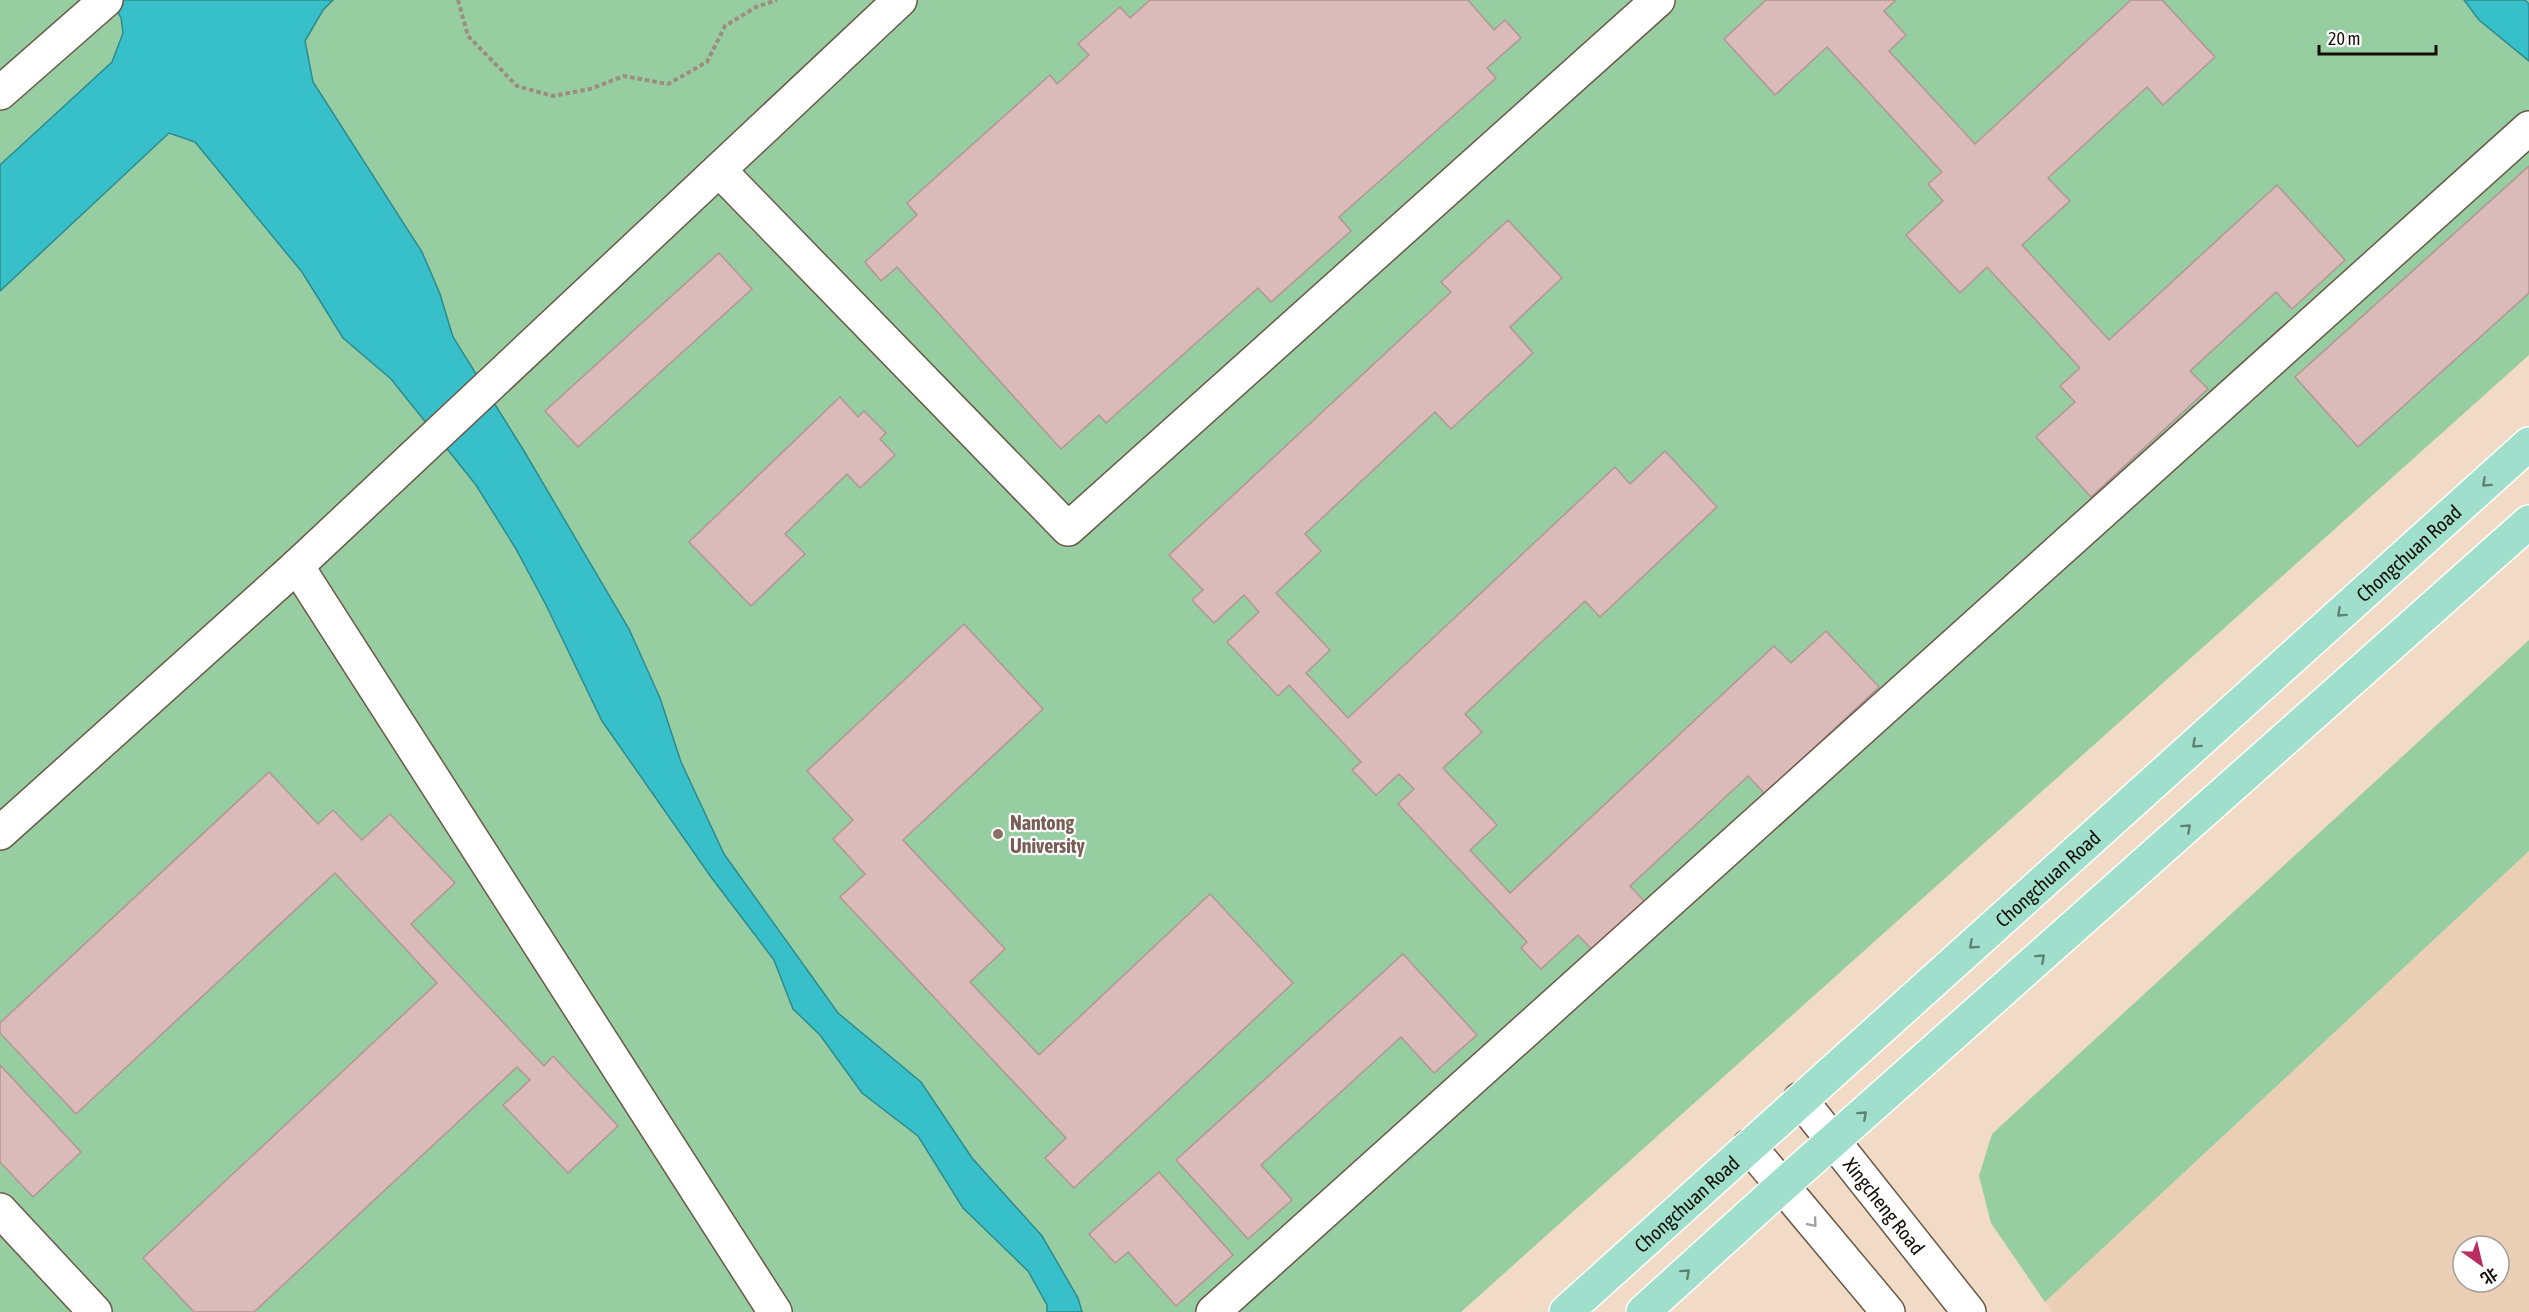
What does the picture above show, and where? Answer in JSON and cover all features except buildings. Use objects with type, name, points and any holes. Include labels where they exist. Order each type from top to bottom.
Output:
[{"type":"main road","name":"Chongchuan Road","points":[[1566,1312],[2529,444]]},
{"type":"main road","points":[[1643,1312],[2529,522]]},
{"type":"street","points":[[0,833],[297,566],[900,0]]},
{"type":"street","points":[[719,170],[1068,529],[1658,0]]},
{"type":"street","points":[[0,93],[103,3]]},
{"type":"street","points":[[1213,1312],[2529,128]]},
{"type":"street","points":[[297,566],[775,1312]]},
{"type":"street","name":"Xingcheng Road","points":[[1800,1100],[1969,1312]]},
{"type":"street","points":[[1749,1146],[1888,1312]]},
{"type":"street","points":[[0,1210],[95,1312]]},
{"type":"path","points":[[458,0],[468,36],[518,86],[553,96],[590,88],[624,76],[668,84],[707,62],[725,26],[756,7],[777,0]]},
{"type":"shaded area","points":[[2529,851],[2529,1312],[2052,1312],[2045,1302]]},
{"type":"green space","name":"Nantong University","points":[[0,0],[2529,0],[2529,355],[1461,1312],[0,1312]]},
{"type":"green space","points":[[2529,640],[2529,851],[2045,1302],[1991,1223],[1979,1176],[1992,1134]]},
{"type":"water","points":[[111,0],[333,0],[323,10],[305,41],[313,82],[422,252],[440,294],[453,337],[524,451],[629,629],[660,698],[681,762],[724,854],[838,1013],[921,1082],[972,1158],[1042,1236],[1078,1298],[1082,1312],[1047,1312],[1047,1305],[1028,1271],[963,1208],[918,1136],[862,1093],[820,1035],[793,1009],[774,960],[711,877],[602,721],[546,605],[516,549],[476,485],[391,379],[343,338],[302,272],[195,142],[169,133],[0,291],[0,165],[112,62],[123,33],[121,18]]},
{"type":"water","points":[[2464,0],[2525,0],[2529,4],[2529,61],[2479,20]]},
{"type":"place","name":"Nantong University","points":[[998,834]]}]
